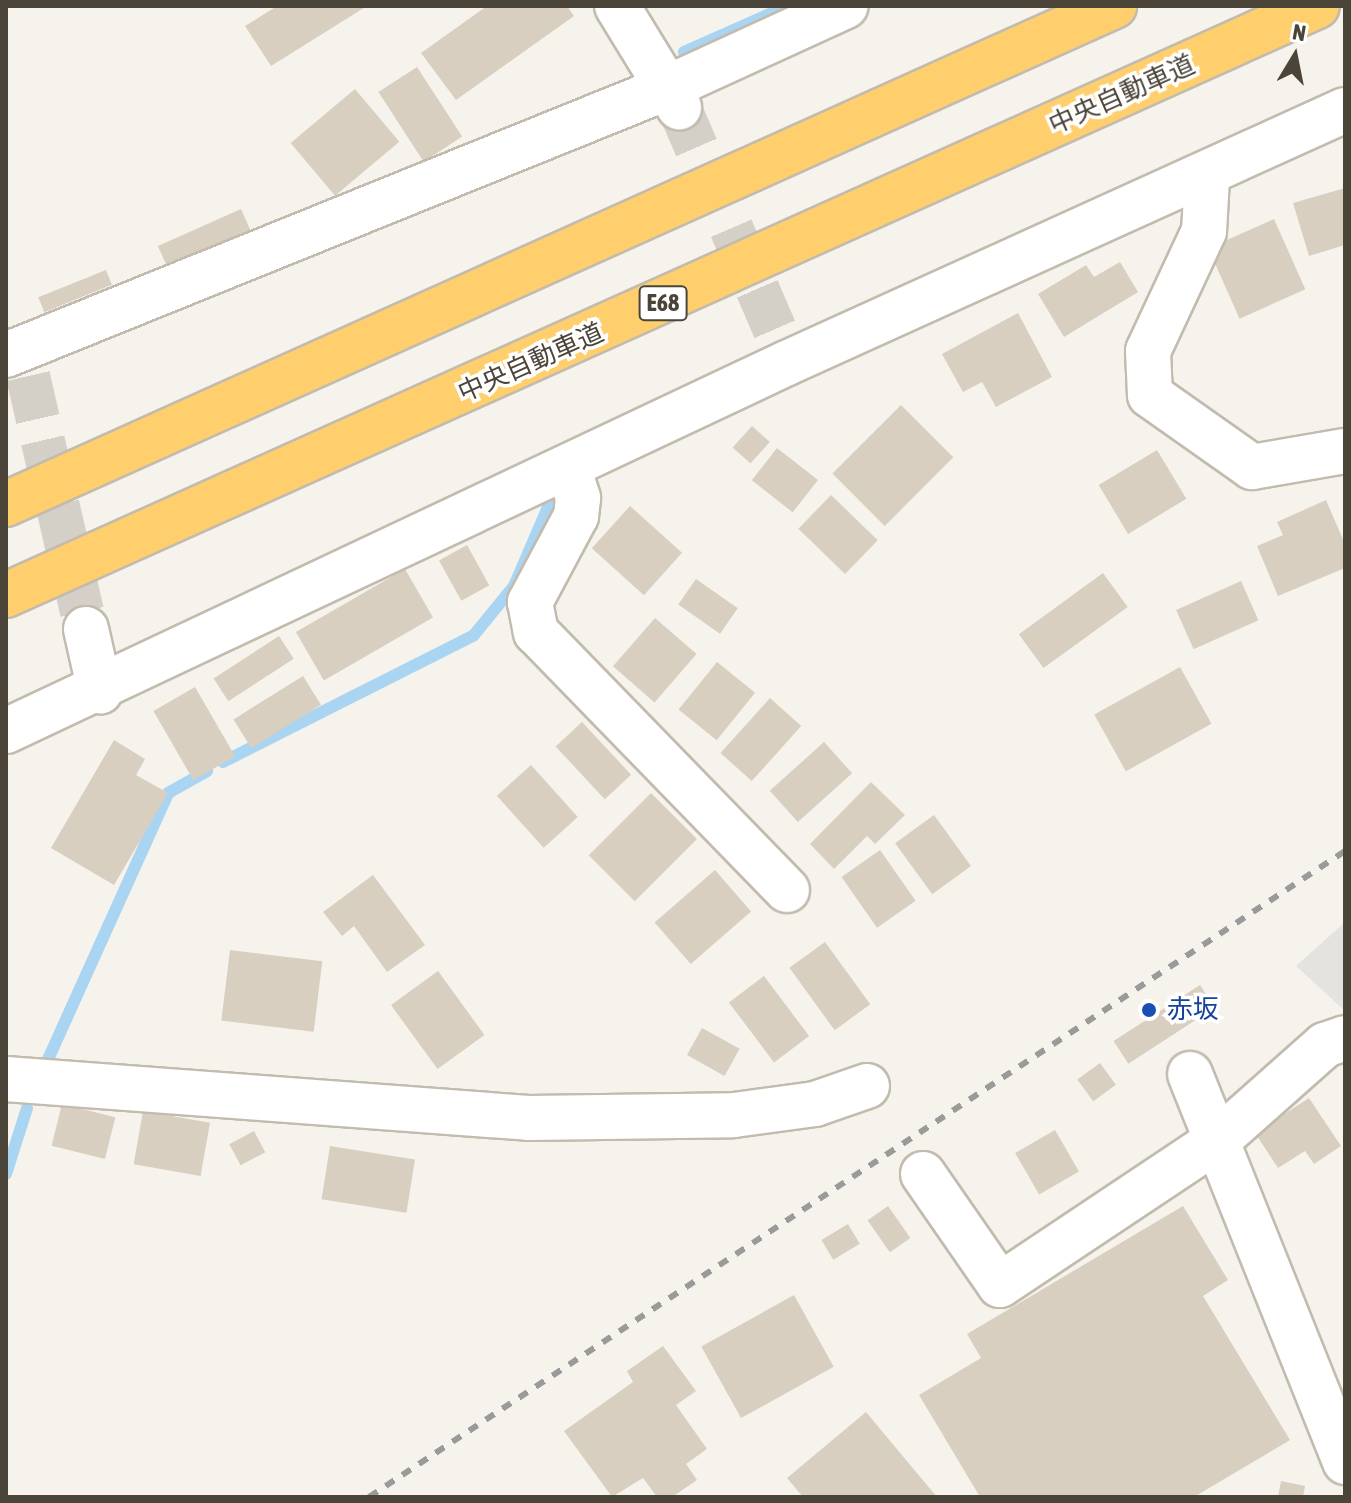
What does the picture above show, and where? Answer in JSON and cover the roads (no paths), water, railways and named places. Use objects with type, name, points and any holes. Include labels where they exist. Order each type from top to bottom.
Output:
[{"type":"highway","points":[[6,504],[1114,6]]},
{"type":"highway","name":"中央自動車道","points":[[6,595],[1317,6]]},
{"type":"street","points":[[617,6],[675,97]]},
{"type":"street","points":[[19,360],[675,97],[846,6]]},
{"type":"street","points":[[6,731],[100,691],[568,467],[781,346],[1207,178],[1345,110]]},
{"type":"street","points":[[1207,178],[1204,231],[1148,351],[1150,395],[1252,467],[1345,451]]},
{"type":"street","points":[[568,467],[578,498],[576,516],[530,602],[536,632],[787,890]]},
{"type":"street","points":[[86,629],[100,691]]},
{"type":"street","points":[[923,1174],[1000,1285],[1219,1139],[1325,1045],[1345,1038]]},
{"type":"street","points":[[1190,1074],[1219,1139],[1345,1462]]},
{"type":"street","points":[[6,1079],[529,1118],[734,1115],[815,1104],[867,1086]]},
{"type":"waterway","points":[[684,52],[788,6]]},
{"type":"waterway","points":[[223,762],[474,635],[514,586],[557,486]]},
{"type":"waterway","points":[[45,1066],[168,793],[207,771]]},
{"type":"waterway","points":[[6,1174],[27,1108]]},
{"type":"tunnel","points":[[679,107],[775,330]]},
{"type":"tunnel","points":[[28,376],[86,629]]},
{"type":"railway","points":[[369,1497],[1345,851]]},
{"type":"place","name":"赤坂","points":[[1149,1010]]}]
